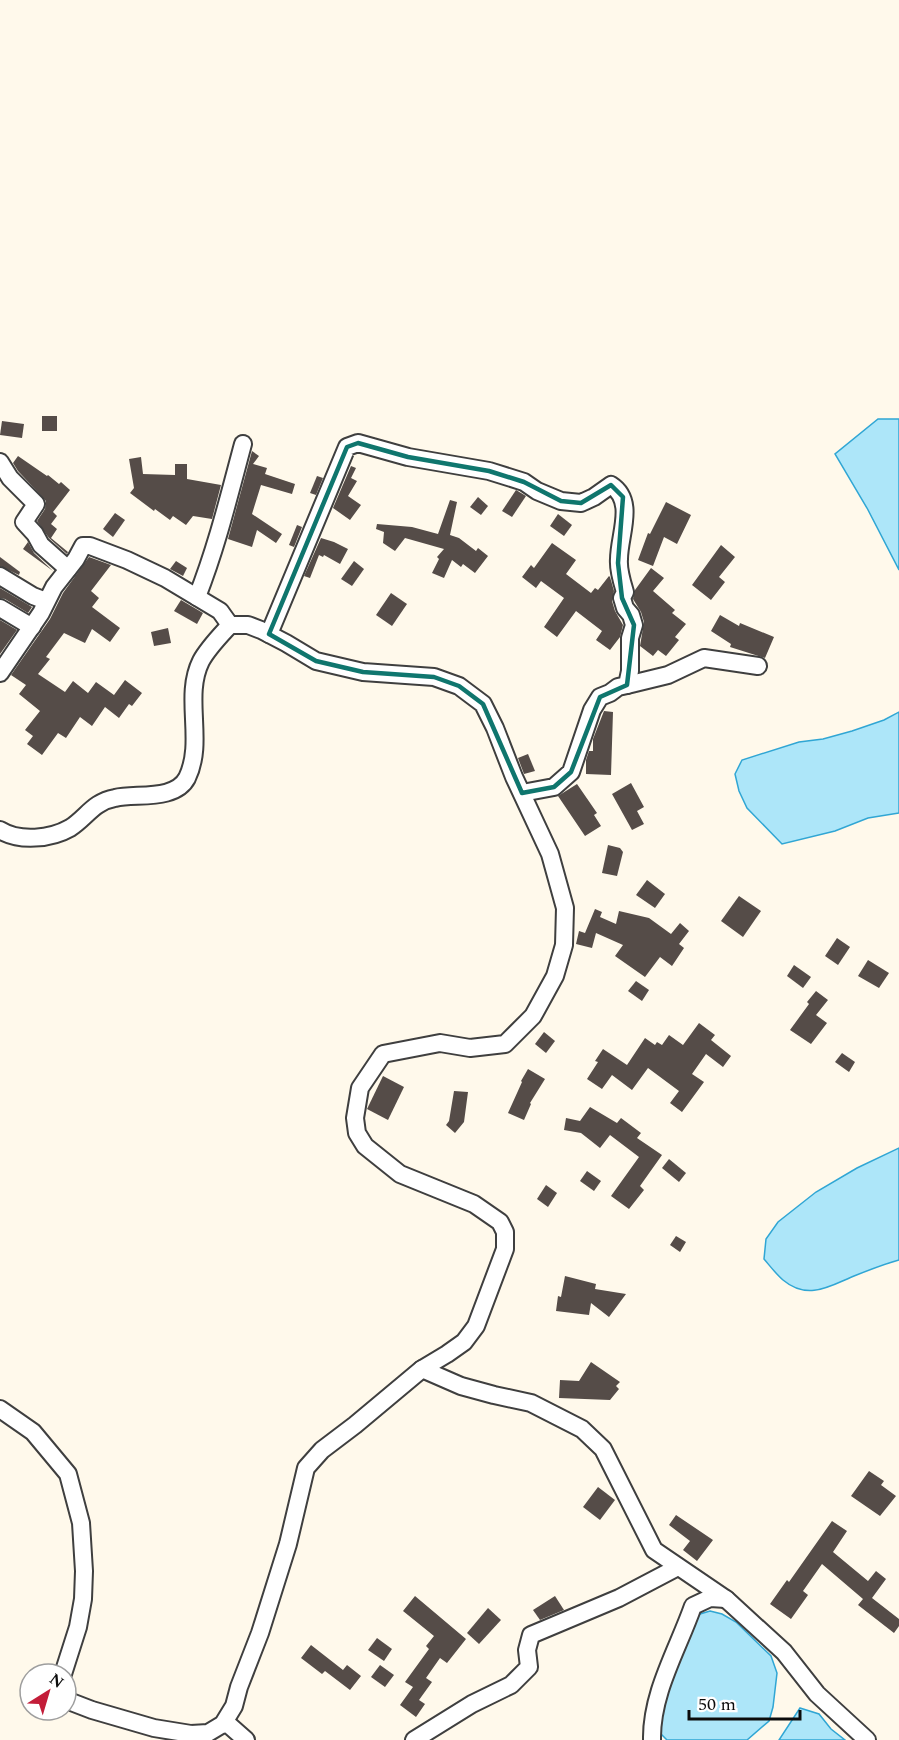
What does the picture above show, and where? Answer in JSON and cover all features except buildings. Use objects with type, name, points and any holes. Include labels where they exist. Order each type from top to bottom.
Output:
[{"type":"street","points":[[269,634],[347,447],[358,442],[408,457],[489,471],[524,482],[561,501],[581,503],[611,485],[615,488],[623,497],[625,508],[618,562],[625,592],[622,598],[634,626],[630,638],[630,671],[627,685]]},
{"type":"street","points":[[197,597],[227,510],[233,476],[243,444]]},
{"type":"street","points":[[0,462],[10,478],[36,504],[24,522],[41,545],[68,569]]},
{"type":"street","points":[[0,673],[41,613],[54,587],[83,546],[90,546],[127,560],[165,578],[220,611],[230,625]]},
{"type":"street","points":[[0,576],[33,596],[46,601]]},
{"type":"street","points":[[0,608],[32,627]]},
{"type":"street","points":[[0,830],[8,835],[29,838],[57,834],[72,827],[99,803],[115,798],[157,795],[172,791],[186,780],[193,757],[193,702],[195,681],[201,661],[230,625],[248,625],[269,634],[316,661],[363,672],[434,677],[459,686],[483,704],[550,854],[565,908],[564,945],[555,976],[533,1016],[505,1044],[470,1048],[440,1043],[383,1054],[360,1088],[355,1118],[357,1133],[365,1146],[400,1174],[474,1204],[500,1222],[505,1232],[505,1249],[476,1326],[464,1342],[422,1369],[322,1450],[306,1468],[288,1544],[260,1633],[234,1706],[223,1724],[208,1733],[191,1734],[154,1728],[78,1705]]},
{"type":"street","points":[[522,794],[554,787],[571,772],[592,710],[600,697],[618,687],[668,675],[704,658],[758,666]]},
{"type":"street","points":[[422,1369],[461,1386],[531,1403],[582,1429],[603,1449],[654,1550],[726,1599],[784,1652],[817,1694],[867,1740]]},
{"type":"street","points":[[0,1409],[33,1432],[68,1474],[81,1523],[83,1599],[78,1627],[67,1662]]},
{"type":"street","points":[[414,1740],[472,1704],[511,1685],[529,1667],[528,1650],[531,1635],[618,1598],[678,1567]]},
{"type":"street","points":[[652,1740],[651,1723],[663,1682],[675,1646],[693,1606],[710,1598],[726,1599]]},
{"type":"street","points":[[223,1724],[229,1725],[246,1740]]},
{"type":"highlighted area","points":[[358,443],[408,457],[489,471],[524,482],[561,501],[581,503],[611,485],[623,497],[618,563],[622,598],[634,625],[627,685],[600,697],[571,772],[554,787],[522,793],[483,704],[459,686],[434,677],[363,672],[316,661],[269,634],[347,447]]},
{"type":"water","points":[[878,419],[899,419],[899,570],[867,508],[835,454]]},
{"type":"water","points":[[899,712],[899,813],[868,818],[835,831],[782,844],[747,808],[739,791],[735,774],[742,760],[799,742],[823,739],[852,731]]},
{"type":"water","points":[[899,1148],[899,1260],[828,1287],[810,1291],[792,1286],[775,1273],[764,1259],[766,1239],[778,1222],[816,1192],[857,1168]]},
{"type":"water","points":[[710,1611],[722,1614],[736,1622],[771,1656],[777,1673],[769,1721],[747,1740],[667,1740],[659,1732],[667,1689],[695,1621],[700,1614]]},
{"type":"water","points":[[800,1708],[819,1714],[831,1729],[845,1740],[779,1740]]}]
